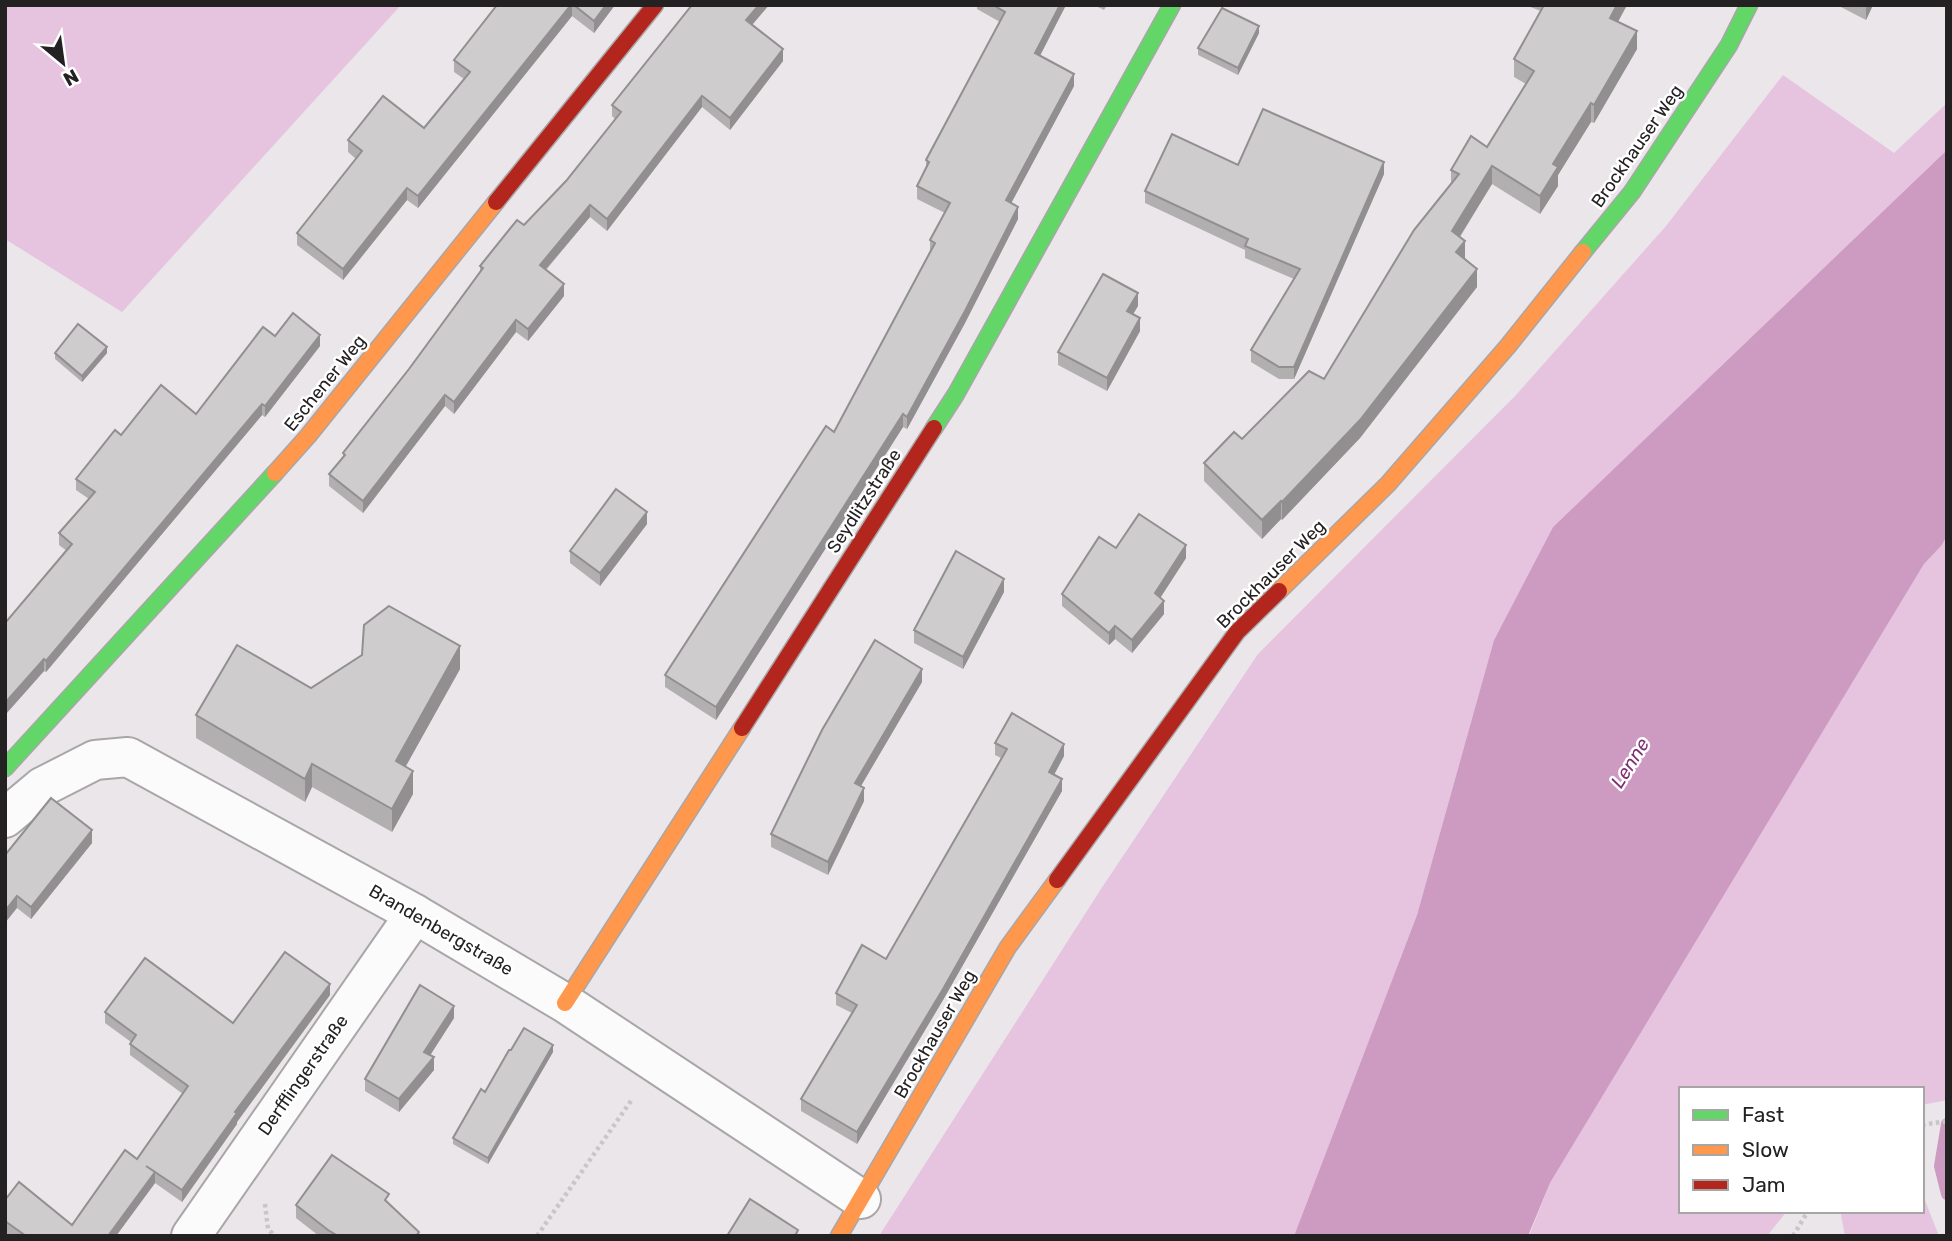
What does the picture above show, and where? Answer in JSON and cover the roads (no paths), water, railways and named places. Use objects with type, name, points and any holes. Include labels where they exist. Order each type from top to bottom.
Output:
[{"type":"street","name":"Eschener Weg","points":[[5,768],[308,436],[655,5]]},
{"type":"street","name":"Seydlitzstraße","points":[[565,1003],[956,394],[1172,5]]},
{"type":"street","name":"Brockhauser Weg","points":[[839,1236],[1008,947],[1237,632],[1388,484],[1508,346],[1632,192],[1729,45],[1749,5]]},
{"type":"street","name":"Brandenbergstraße","points":[[5,818],[42,787],[95,760],[128,757],[415,914],[565,1003],[861,1199]]},
{"type":"street","name":"Derfflingerstraße","points":[[191,1236],[415,914]]},
{"type":"water","name":"Lenne","points":[[1947,150],[1947,535],[1942,545],[1924,564],[1550,1183],[1528,1236],[1294,1236],[1417,915],[1494,640],[1553,527]]},
{"type":"waterway","points":[[1947,1124],[1940,1166],[1947,1194]]}]
